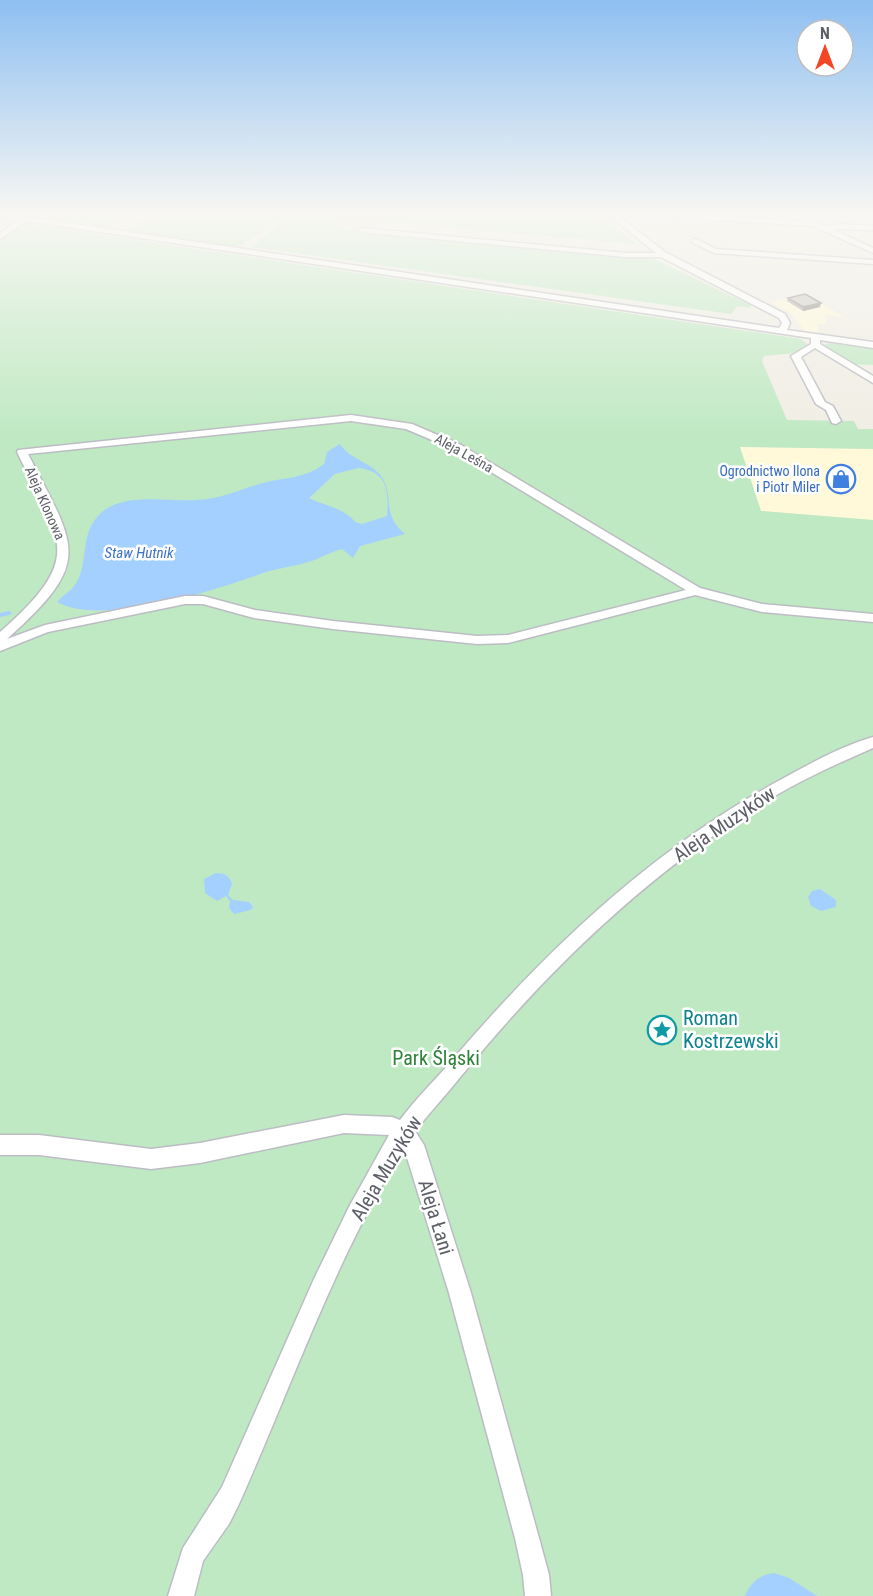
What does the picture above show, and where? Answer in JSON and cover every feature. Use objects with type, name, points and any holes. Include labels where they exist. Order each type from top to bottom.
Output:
[{"type":"street","points":[[477,286],[782,332],[816,341],[873,345]]},
{"type":"street","points":[[726,286],[780,314],[786,320],[782,332]]},
{"type":"street","points":[[816,341],[873,380]]},
{"type":"street","points":[[816,341],[796,356],[821,404],[830,408],[836,421]]},
{"type":"street","name":"Aleja Leśna","points":[[22,452],[42,448],[170,438],[321,420],[351,418],[408,426],[457,447],[696,591],[727,603],[776,612],[873,618]]},
{"type":"street","name":"Aleja Klonowa","points":[[0,639],[45,596],[57,577],[64,557],[62,536],[22,452]]},
{"type":"street","points":[[0,647],[45,629],[185,600],[208,602],[254,614],[282,618],[477,640],[508,639],[696,591]]},
{"type":"street","name":"Aleja Muzyków","points":[[181,1596],[192,1554],[221,1514],[329,1268],[367,1194],[404,1132],[525,990],[559,954],[606,911],[672,858],[744,806],[813,768],[873,742]]},
{"type":"street","points":[[0,1145],[39,1145],[151,1159],[200,1153],[344,1124],[392,1126],[404,1132]]},
{"type":"street","name":"Aleja Łani","points":[[404,1132],[414,1144],[460,1293],[536,1575],[538,1596]]},
{"type":"shaded area","points":[[805,294],[844,317],[825,315],[826,324],[818,324],[818,333],[805,331],[790,313],[771,303]]},
{"type":"shaded area","points":[[740,447],[873,449],[873,520],[761,511]]},
{"type":"green space","name":"Park Śląski","points":[[0,286],[448,286],[801,339],[808,345],[795,353],[764,356],[762,361],[787,420],[854,421],[858,429],[873,429],[873,449],[740,447],[761,511],[873,520],[873,1596],[0,1596]]},
{"type":"green space","points":[[534,286],[711,286],[750,305],[751,308],[737,306],[731,314]]},
{"type":"green space","points":[[829,343],[873,348],[873,365],[850,364],[837,356],[842,355],[821,346]]},
{"type":"water","name":"Staw Hutnik","points":[[340,444],[350,454],[379,473],[383,479],[386,487],[393,520],[405,534],[360,546],[353,558],[342,549],[302,564],[268,571],[218,588],[159,603],[101,610],[77,609],[57,602],[78,580],[88,534],[95,519],[112,506],[135,500],[197,500],[222,496],[317,469],[324,464],[327,452]],"holes":[[[358,468],[375,473],[384,483],[387,516],[362,524],[355,522],[340,511],[309,498],[335,474]]]},
{"type":"water","points":[[216,873],[230,879],[232,884],[228,895],[233,900],[249,902],[253,907],[251,910],[234,914],[229,908],[230,901],[226,896],[217,901],[205,893],[204,879]]},
{"type":"water","points":[[820,889],[836,900],[836,907],[821,911],[811,906],[808,897],[812,891]]},
{"type":"water","points":[[774,1573],[789,1578],[817,1596],[745,1596],[756,1580]]},
{"type":"building","points":[[805,294],[821,303],[803,307],[788,298]]},
{"type":"waterway","points":[[0,615],[9,613]]},
{"type":"place","name":"Ogrodnictwo Ilona i Piotr Miler","points":[[841,479]]},
{"type":"place","name":"Roman Kostrzewski","points":[[662,1030]]}]
